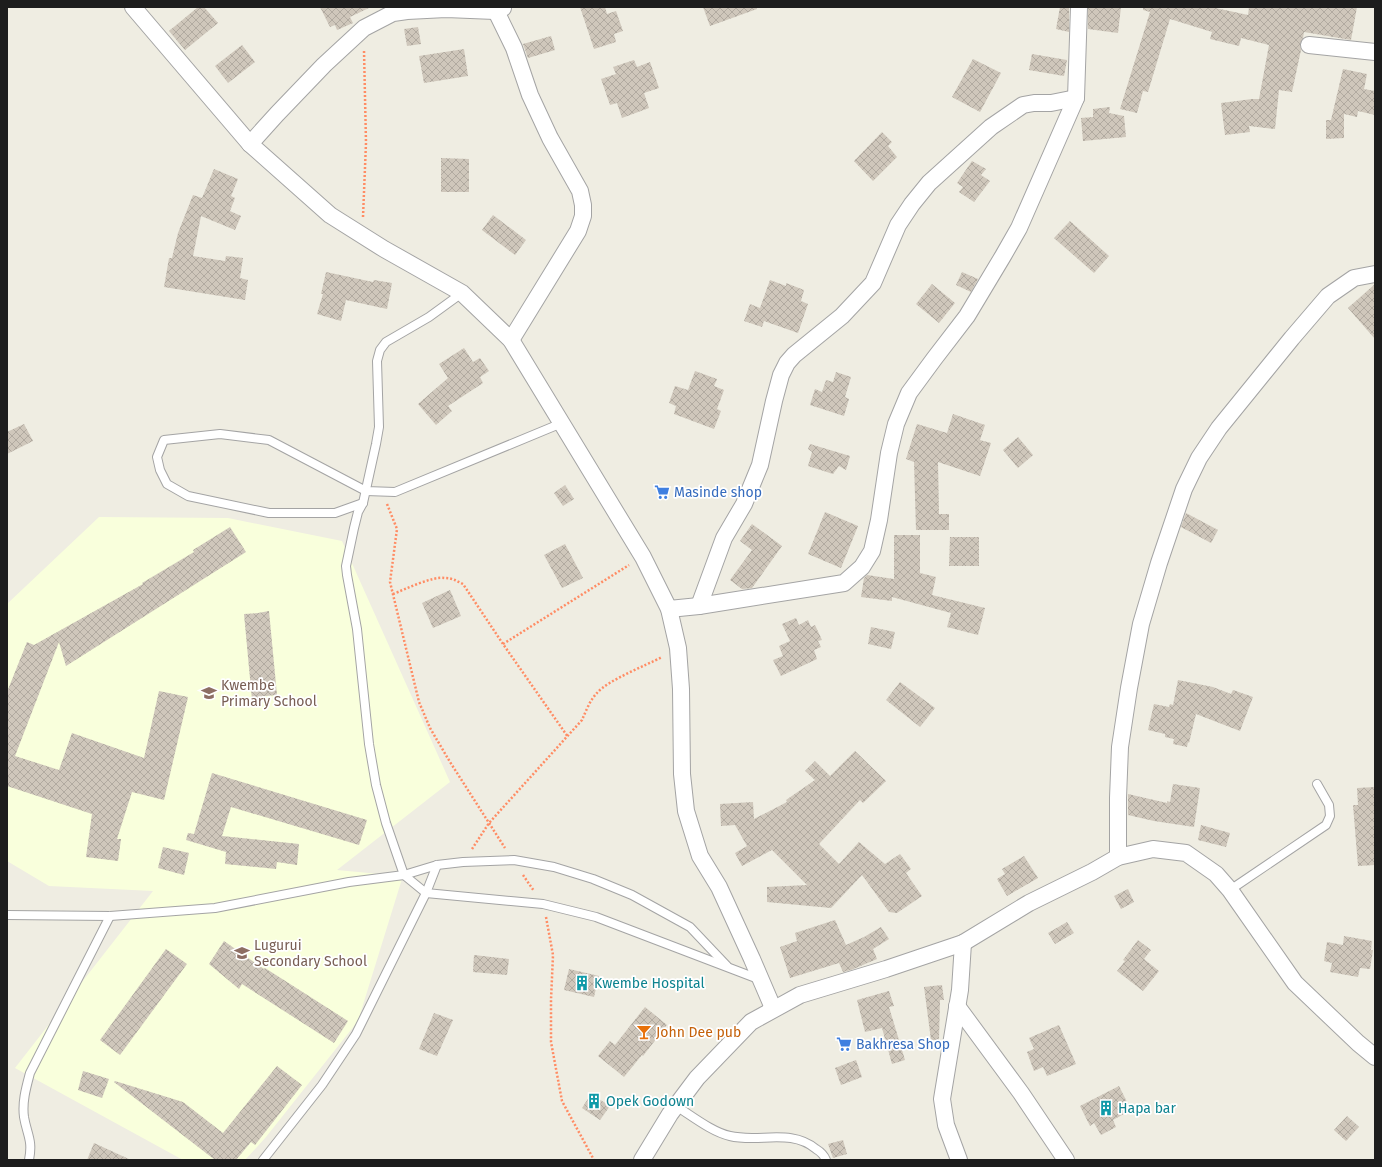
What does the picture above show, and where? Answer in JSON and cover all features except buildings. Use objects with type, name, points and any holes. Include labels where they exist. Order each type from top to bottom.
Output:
[{"type":"street","points":[[133,7],[250,144],[330,215],[462,293],[511,340],[643,556],[668,609],[678,648],[681,689],[682,774],[686,810],[700,856],[719,887],[773,1008]]},
{"type":"street","points":[[668,609],[699,606],[844,583],[862,567],[872,551],[879,520],[889,452],[896,424],[909,393],[967,316],[1019,228],[1076,98],[1079,7]]},
{"type":"street","points":[[250,144],[324,65],[364,28],[391,10],[498,8],[533,102],[550,138],[580,191],[583,204],[583,216],[578,231],[511,340]]},
{"type":"street","points":[[1309,44],[1375,52]]},
{"type":"street","points":[[699,606],[724,538],[744,504],[760,465],[774,401],[781,375],[787,363],[794,355],[842,316],[873,283],[898,225],[912,204],[935,178],[991,127],[1022,105],[1051,103],[1076,98]]},
{"type":"street","points":[[1118,857],[1120,747],[1129,688],[1141,624],[1159,563],[1184,489],[1199,458],[1219,428],[1328,296],[1354,278],[1375,274]]},
{"type":"street","points":[[642,1160],[676,1106],[697,1078],[751,1022],[773,1008],[800,995],[886,969],[963,943],[1029,902],[1092,872],[1118,857],[1153,849],[1186,853],[1216,874],[1230,890],[1295,983],[1358,1044],[1375,1057]]},
{"type":"street","points":[[959,1160],[946,1126],[942,1099],[962,972],[963,943]]},
{"type":"street","points":[[957,1006],[1021,1093],[1066,1160]]},
{"type":"lane","points":[[462,293],[429,317],[386,342],[380,350],[377,361],[379,427],[363,503],[358,512],[346,566],[357,629],[369,744],[376,785],[386,823],[404,875],[426,893],[543,904],[596,917],[762,981]]},
{"type":"lane","points":[[363,503],[335,513],[269,513],[188,496],[167,484],[160,470],[157,457],[164,440],[220,434],[269,440],[366,490],[395,492],[562,423]]},
{"type":"lane","points":[[1230,890],[1326,825],[1330,816],[1329,805],[1317,784]]},
{"type":"lane","points":[[7,915],[110,916],[215,908],[349,882],[404,875],[437,865],[463,862],[514,860],[554,867],[593,879],[632,895],[690,926],[728,968]]},
{"type":"lane","points":[[263,1160],[322,1085],[356,1034],[426,893],[437,865]]},
{"type":"lane","points":[[29,1160],[31,1149],[24,1117],[24,1096],[30,1073],[110,916]]},
{"type":"lane","points":[[676,1106],[718,1132],[743,1138],[787,1137],[810,1144],[824,1155],[826,1160]]},
{"type":"path","points":[[362,235],[366,143],[364,28]]},
{"type":"path","points":[[383,491],[397,529],[390,582],[419,702],[430,728],[450,762],[543,904],[553,955],[551,1042],[562,1102],[594,1160]]},
{"type":"path","points":[[503,644],[643,556]]},
{"type":"path","points":[[393,594],[434,579],[444,577],[463,584],[568,737]]},
{"type":"path","points":[[463,862],[489,823],[582,720],[597,693],[607,685],[678,648]]},
{"type":"shaded area","name":"Kwembe Primary School","points":[[99,517],[228,518],[342,541],[450,782],[337,870],[390,875],[406,866],[358,1021],[266,1137],[245,1160],[183,1160],[15,1068],[153,891],[49,886],[7,861],[7,604]]},
{"type":"place","name":"Masinde shop","points":[[662,492]]},
{"type":"place","name":"Kwembe Primary School","points":[[209,693]]},
{"type":"place","name":"Lugurui Secondary School","points":[[242,953]]},
{"type":"place","name":"Kwembe Hospital","points":[[582,983]]},
{"type":"place","name":"John Dee pub","points":[[644,1032]]},
{"type":"place","name":"Bakhresa Shop","points":[[844,1044]]},
{"type":"place","name":"Opek Godown","points":[[594,1101]]},
{"type":"place","name":"Hapa bar","points":[[1106,1108]]}]
